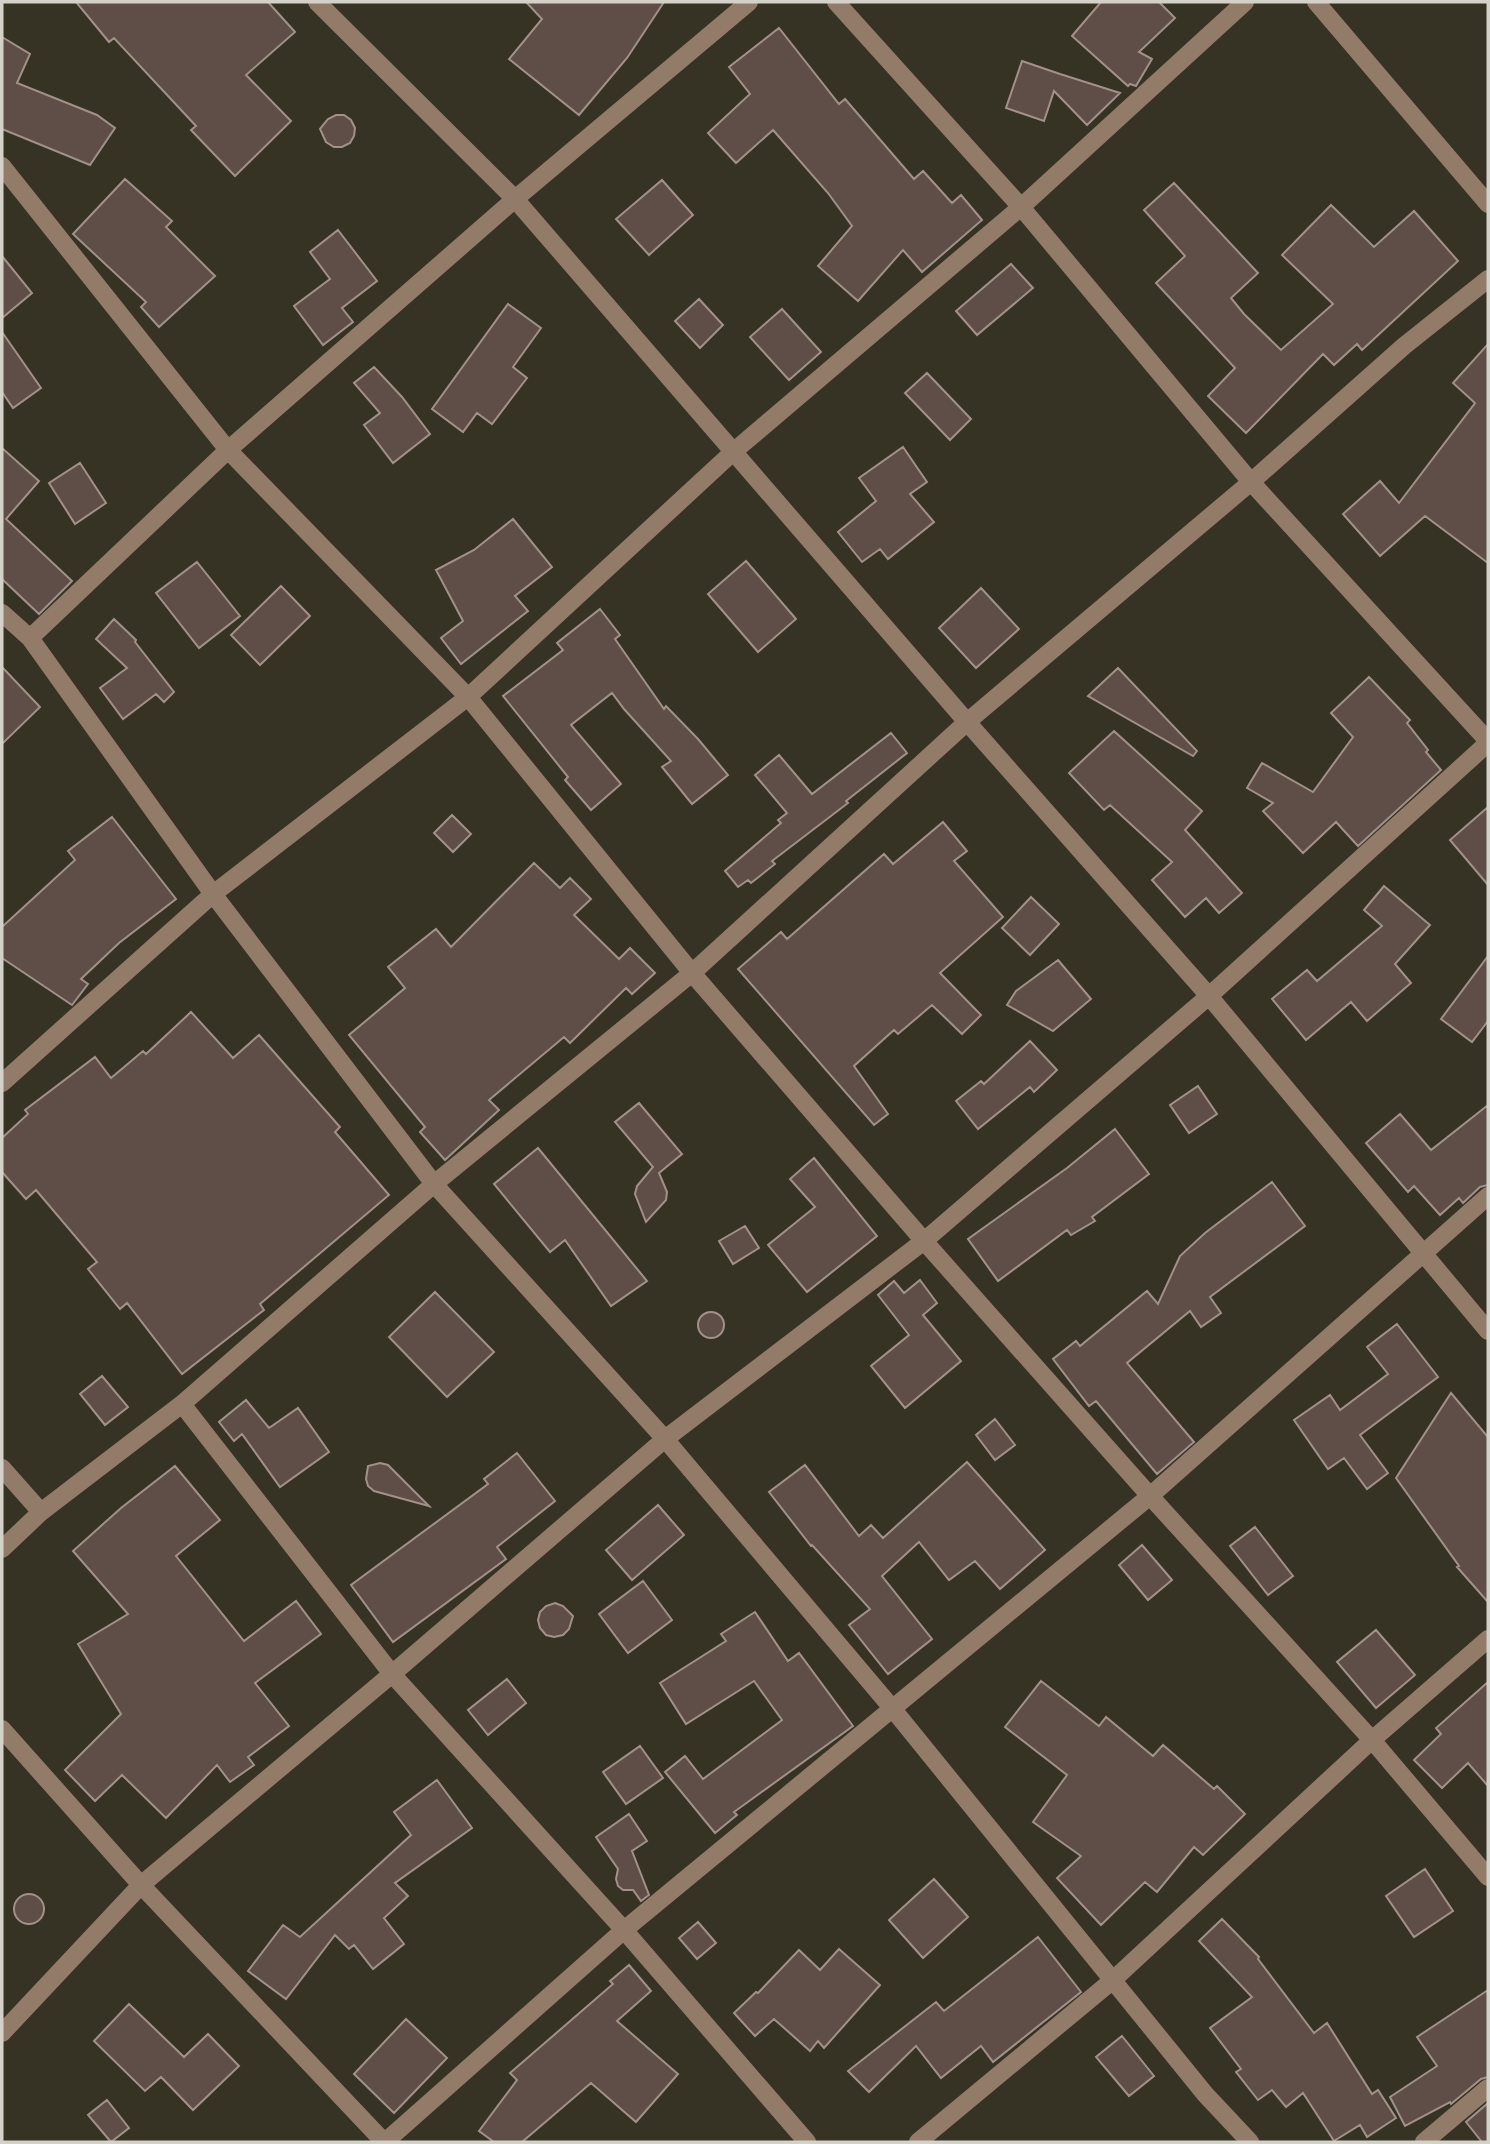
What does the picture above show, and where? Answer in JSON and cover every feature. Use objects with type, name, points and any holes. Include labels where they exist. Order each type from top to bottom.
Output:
[{"type":"street","points":[[317,2],[516,200],[967,722],[1209,996],[1488,1331]]},
{"type":"street","points":[[30,638],[228,450],[749,2]]},
{"type":"street","points":[[2,2033],[141,1885],[665,1439],[923,1241],[1209,996],[1488,742],[1251,482],[1021,207],[836,2]]},
{"type":"street","points":[[2,1083],[214,894],[468,698],[733,452],[1021,207],[1245,2]]},
{"type":"street","points":[[1316,2],[1488,204]]},
{"type":"street","points":[[2,166],[228,450],[468,698],[692,973],[923,1241],[1372,1740],[1488,1877]]},
{"type":"street","points":[[2,1549],[41,1512],[182,1404],[434,1184],[692,973],[967,722],[1251,482],[1404,346],[1488,279]]},
{"type":"street","points":[[2,613],[30,638],[214,894],[434,1184],[665,1439],[892,1708],[1205,2094],[1250,2142]]},
{"type":"street","points":[[2,1729],[141,1885],[384,2142],[624,1930],[1150,1496],[1488,1196]]},
{"type":"street","points":[[182,1404],[392,1674],[624,1930],[807,2142]]},
{"type":"street","points":[[2,1468],[41,1512]]},
{"type":"street","points":[[918,2142],[1113,1980],[1372,1740],[1488,1639]]},
{"type":"street","points":[[1424,2142],[1488,2088]]},
{"type":"building","points":[[76,2],[268,2],[295,32],[246,75],[291,121],[235,176],[191,130],[196,126],[114,38],[109,42]]},
{"type":"building","points":[[526,2],[664,2],[627,58],[579,115],[509,59],[542,19]]},
{"type":"building","points":[[1101,2],[1159,2],[1175,18],[1139,52],[1152,59],[1136,86],[1128,86],[1072,36]]},
{"type":"building","points":[[779,28],[839,104],[845,99],[914,179],[923,171],[952,203],[961,195],[982,220],[922,272],[903,250],[858,301],[818,266],[852,226],[828,193],[773,130],[736,163],[708,133],[750,94],[729,67]]},
{"type":"building","points":[[2,37],[30,54],[17,83],[97,115],[115,128],[90,165],[2,129]]},
{"type":"building","points":[[1022,61],[1120,93],[1087,125],[1054,91],[1044,121],[1006,108]]},
{"type":"building","points":[[344,115],[351,120],[355,128],[350,143],[342,147],[334,147],[326,142],[320,129],[328,119]]},
{"type":"building","points":[[125,179],[172,221],[166,227],[215,276],[159,327],[141,307],[146,302],[73,234]]},
{"type":"building","points":[[662,180],[693,215],[649,255],[616,219]]},
{"type":"building","points":[[1174,183],[1258,273],[1231,298],[1281,350],[1333,304],[1282,255],[1331,205],[1374,247],[1414,211],[1458,261],[1362,350],[1357,344],[1334,365],[1323,354],[1246,433],[1208,396],[1235,368],[1156,283],[1185,256],[1144,210]]},
{"type":"building","points":[[338,230],[377,281],[342,308],[353,322],[323,345],[294,306],[330,279],[310,252]]},
{"type":"building","points":[[2,256],[32,293],[2,318]]},
{"type":"building","points":[[1011,264],[1033,288],[977,335],[956,311]]},
{"type":"building","points":[[699,299],[723,325],[700,348],[675,321]]},
{"type":"building","points":[[508,304],[541,328],[513,367],[527,378],[492,424],[477,413],[463,432],[432,409]]},
{"type":"building","points":[[782,309],[821,352],[789,380],[750,337]]},
{"type":"building","points":[[2,332],[41,388],[13,408],[2,392]]},
{"type":"building","points":[[1488,344],[1488,563],[1425,516],[1380,556],[1343,514],[1380,481],[1399,503],[1475,403],[1453,383]]},
{"type":"building","points":[[374,367],[402,397],[430,434],[393,463],[364,425],[380,413],[354,383]]},
{"type":"building","points":[[927,373],[971,419],[950,440],[905,393]]},
{"type":"building","points":[[903,447],[927,482],[910,494],[934,522],[888,559],[880,549],[862,562],[838,532],[876,501],[859,478]]},
{"type":"building","points":[[2,448],[39,481],[6,519],[72,581],[39,614],[2,579]]},
{"type":"building","points":[[80,463],[106,503],[75,524],[49,483]]},
{"type":"building","points":[[513,519],[552,567],[515,596],[528,611],[461,664],[441,638],[463,621],[436,570],[474,550]]},
{"type":"building","points":[[746,561],[796,619],[758,652],[708,594]]},
{"type":"building","points":[[197,562],[240,616],[199,648],[156,593]]},
{"type":"building","points":[[281,586],[310,616],[260,665],[231,635]]},
{"type":"building","points":[[981,588],[1019,629],[976,668],[939,628]]},
{"type":"building","points":[[600,609],[620,635],[615,639],[664,709],[666,706],[728,775],[692,804],[662,767],[671,761],[612,693],[571,725],[621,784],[591,810],[565,780],[568,777],[503,696],[563,650],[557,643]]},
{"type":"building","points":[[114,619],[136,640],[174,692],[164,702],[156,694],[123,719],[100,688],[127,668],[96,639]]},
{"type":"building","points":[[2,667],[40,707],[2,744]]},
{"type":"building","points":[[1118,668],[1197,751],[1193,756],[1088,696]]},
{"type":"building","points":[[1369,677],[1410,720],[1407,723],[1441,770],[1358,846],[1336,822],[1303,853],[1263,811],[1273,803],[1247,788],[1262,763],[1313,792],[1353,737],[1331,713]]},
{"type":"building","points":[[1114,731],[1202,811],[1185,830],[1242,893],[1219,913],[1206,898],[1185,917],[1152,880],[1172,862],[1110,805],[1104,810],[1069,773]]},
{"type":"building","points":[[891,733],[907,753],[846,801],[848,803],[772,861],[775,864],[751,883],[748,880],[738,887],[725,871],[781,823],[778,820],[787,813],[755,775],[779,755],[812,794]]},
{"type":"building","points":[[1488,807],[1488,885],[1450,840]]},
{"type":"building","points":[[452,815],[471,834],[453,852],[434,833]]},
{"type":"building","points":[[112,817],[176,899],[119,943],[81,979],[88,984],[72,1005],[2,958],[2,927],[75,860],[68,851]]},
{"type":"building","points":[[943,822],[967,851],[954,861],[1003,917],[940,973],[981,1015],[962,1034],[932,1005],[898,1034],[894,1030],[854,1066],[888,1114],[874,1125],[738,969],[781,932],[787,939],[884,854],[893,864]]},
{"type":"building","points":[[534,863],[560,888],[570,878],[591,899],[574,915],[619,959],[630,948],[655,973],[632,994],[626,988],[570,1043],[564,1037],[489,1100],[499,1110],[445,1160],[420,1132],[425,1127],[349,1035],[405,988],[388,967],[436,929],[451,947]]},
{"type":"building","points":[[1384,886],[1430,925],[1395,964],[1411,983],[1367,1021],[1351,1002],[1306,1040],[1272,999],[1307,970],[1317,981],[1382,926],[1364,910]]},
{"type":"building","points":[[1031,897],[1059,924],[1030,955],[1002,928]]},
{"type":"building","points":[[1488,956],[1488,1021],[1472,1042],[1441,1019]]},
{"type":"building","points":[[1058,960],[1091,999],[1053,1031],[1007,1005],[1016,991]]},
{"type":"building","points":[[191,1012],[233,1058],[259,1035],[340,1127],[335,1132],[389,1195],[260,1304],[264,1310],[182,1374],[127,1303],[120,1309],[88,1269],[97,1262],[36,1190],[26,1199],[2,1172],[2,1138],[28,1114],[25,1110],[95,1057],[111,1078],[143,1051],[146,1054]]},
{"type":"building","points":[[1030,1041],[1057,1070],[1034,1092],[1030,1087],[978,1129],[956,1101],[981,1081],[984,1084]]},
{"type":"building","points":[[1198,1086],[1217,1114],[1189,1133],[1170,1105]]},
{"type":"building","points":[[639,1103],[682,1154],[659,1173],[667,1192],[666,1200],[646,1222],[635,1194],[637,1186],[653,1167],[615,1122]]},
{"type":"building","points":[[1488,1105],[1488,1185],[1480,1187],[1463,1203],[1459,1198],[1440,1215],[1414,1186],[1408,1192],[1366,1143],[1400,1114],[1431,1150]]},
{"type":"building","points":[[1115,1129],[1149,1174],[1092,1217],[1095,1221],[1071,1235],[1067,1230],[998,1281],[968,1239],[1067,1168]]},
{"type":"building","points":[[538,1148],[647,1281],[611,1306],[565,1240],[550,1252],[494,1184]]},
{"type":"building","points":[[814,1158],[877,1236],[807,1292],[768,1245],[815,1207],[790,1179]]},
{"type":"building","points":[[1272,1182],[1305,1226],[1210,1297],[1221,1313],[1201,1327],[1190,1311],[1127,1363],[1194,1442],[1157,1474],[1096,1401],[1089,1406],[1053,1359],[1076,1341],[1080,1346],[1147,1291],[1158,1304],[1180,1256],[1205,1233]]},
{"type":"building","points":[[745,1226],[759,1248],[733,1264],[719,1241]]},
{"type":"building","points":[[920,1280],[937,1303],[923,1315],[961,1361],[905,1408],[871,1366],[909,1335],[878,1295],[894,1281],[904,1293]]},
{"type":"building","points":[[435,1292],[494,1352],[447,1397],[389,1337]]},
{"type":"building","points":[[711,1312],[720,1316],[724,1325],[720,1334],[711,1338],[702,1334],[698,1325],[702,1316]]},
{"type":"building","points":[[1397,1324],[1438,1377],[1360,1435],[1388,1473],[1367,1489],[1344,1458],[1328,1469],[1294,1420],[1330,1395],[1340,1410],[1388,1374],[1367,1347]]},
{"type":"building","points":[[102,1376],[128,1407],[105,1425],[80,1394]]},
{"type":"building","points":[[1451,1393],[1488,1437],[1488,1602],[1457,1567],[1459,1566],[1396,1478]]},
{"type":"building","points":[[246,1400],[269,1428],[298,1408],[329,1452],[280,1487],[242,1434],[234,1441],[219,1422]]},
{"type":"building","points":[[995,1419],[1015,1445],[995,1460],[976,1435]]},
{"type":"building","points":[[517,1453],[555,1501],[497,1547],[506,1559],[393,1642],[351,1585],[488,1484],[484,1479]]},
{"type":"building","points":[[967,1462],[1045,1550],[1000,1589],[975,1561],[949,1580],[919,1542],[882,1576],[932,1639],[888,1674],[849,1625],[870,1609],[811,1546],[769,1492],[805,1465],[859,1536],[871,1525],[883,1538]]},
{"type":"building","points":[[380,1463],[388,1465],[429,1506],[374,1491],[368,1486],[368,1466]]},
{"type":"building","points":[[175,1466],[220,1520],[176,1556],[244,1641],[296,1601],[321,1634],[255,1683],[289,1726],[248,1757],[254,1765],[230,1782],[217,1765],[166,1818],[122,1775],[95,1801],[65,1770],[121,1714],[78,1644],[128,1614],[73,1551],[121,1508]]},
{"type":"building","points":[[658,1505],[684,1535],[632,1580],[606,1550]]},
{"type":"building","points":[[1255,1527],[1293,1576],[1268,1595],[1230,1546]]},
{"type":"building","points":[[1142,1545],[1172,1580],[1148,1600],[1119,1565]]},
{"type":"building","points":[[643,1581],[672,1620],[628,1653],[599,1614]]},
{"type":"building","points":[[555,1603],[563,1606],[573,1616],[569,1629],[563,1635],[554,1637],[546,1635],[538,1620],[540,1612],[546,1606]]},
{"type":"building","points":[[755,1612],[788,1661],[799,1653],[853,1726],[734,1812],[737,1815],[715,1833],[665,1772],[685,1756],[703,1779],[782,1720],[754,1681],[686,1724],[660,1683],[726,1641],[721,1634]]},
{"type":"building","points":[[1376,1630],[1415,1675],[1376,1708],[1337,1662]]},
{"type":"building","points":[[507,1679],[526,1703],[488,1735],[468,1710]]},
{"type":"building","points":[[1041,1681],[1099,1726],[1106,1717],[1153,1756],[1163,1745],[1214,1789],[1217,1786],[1245,1814],[1203,1855],[1194,1847],[1157,1892],[1145,1882],[1101,1925],[1057,1878],[1081,1856],[1033,1822],[1067,1775],[1005,1727]]},
{"type":"building","points":[[1488,1682],[1488,1786],[1468,1763],[1442,1788],[1414,1760],[1441,1734],[1436,1728]]},
{"type":"building","points":[[640,1746],[663,1778],[626,1804],[603,1772]]},
{"type":"building","points":[[437,1780],[472,1828],[395,1883],[408,1896],[384,1918],[404,1944],[373,1969],[354,1945],[349,1949],[335,1935],[286,1999],[248,1971],[283,1925],[300,1937],[411,1835],[394,1812]]},
{"type":"building","points":[[629,1814],[647,1841],[632,1851],[649,1895],[641,1901],[633,1890],[623,1890],[618,1886],[618,1869],[596,1837]]},
{"type":"building","points":[[1425,1869],[1453,1911],[1414,1937],[1386,1896]]},
{"type":"building","points":[[934,1879],[968,1917],[923,1958],[889,1920]]},
{"type":"building","points":[[29,1894],[35,1895],[43,1903],[43,1915],[35,1923],[29,1924],[23,1923],[15,1915],[14,1909],[15,1903],[23,1895]]},
{"type":"building","points":[[1222,1919],[1259,1957],[1314,2033],[1327,2023],[1372,2094],[1378,2090],[1396,2118],[1367,2137],[1360,2125],[1334,2141],[1303,2093],[1286,2107],[1272,2090],[1258,2100],[1236,2072],[1241,2069],[1210,2028],[1252,1997],[1199,1941]]},
{"type":"building","points":[[698,1922],[716,1943],[697,1959],[679,1938]]},
{"type":"building","points":[[1038,1937],[1081,1992],[993,2062],[981,2046],[941,2078],[916,2046],[869,2092],[848,2071],[936,2002],[944,2011]]},
{"type":"building","points":[[839,1949],[880,1985],[824,2048],[818,2041],[810,2051],[774,2019],[755,2036],[734,2013],[758,1993],[799,1950],[820,1970]]},
{"type":"building","points":[[629,1965],[651,1991],[617,2021],[678,2074],[636,2122],[591,2083],[522,2142],[494,2142],[479,2131],[517,2080],[510,2073],[613,1984],[610,1981]]},
{"type":"building","points":[[1488,1990],[1488,2077],[1481,2079],[1451,2104],[1450,2102],[1405,2126],[1390,2097],[1437,2066],[1417,2037]]},
{"type":"building","points":[[129,2004],[184,2057],[208,2034],[239,2066],[193,2110],[161,2077],[145,2091],[94,2041]]},
{"type":"building","points":[[406,2019],[447,2058],[394,2113],[354,2074]]},
{"type":"building","points":[[1122,2036],[1154,2076],[1129,2096],[1096,2057]]},
{"type":"building","points":[[107,2100],[129,2128],[111,2142],[88,2115]]},
{"type":"building","points":[[1488,2103],[1488,2142],[1482,2142],[1466,2122]]}]
